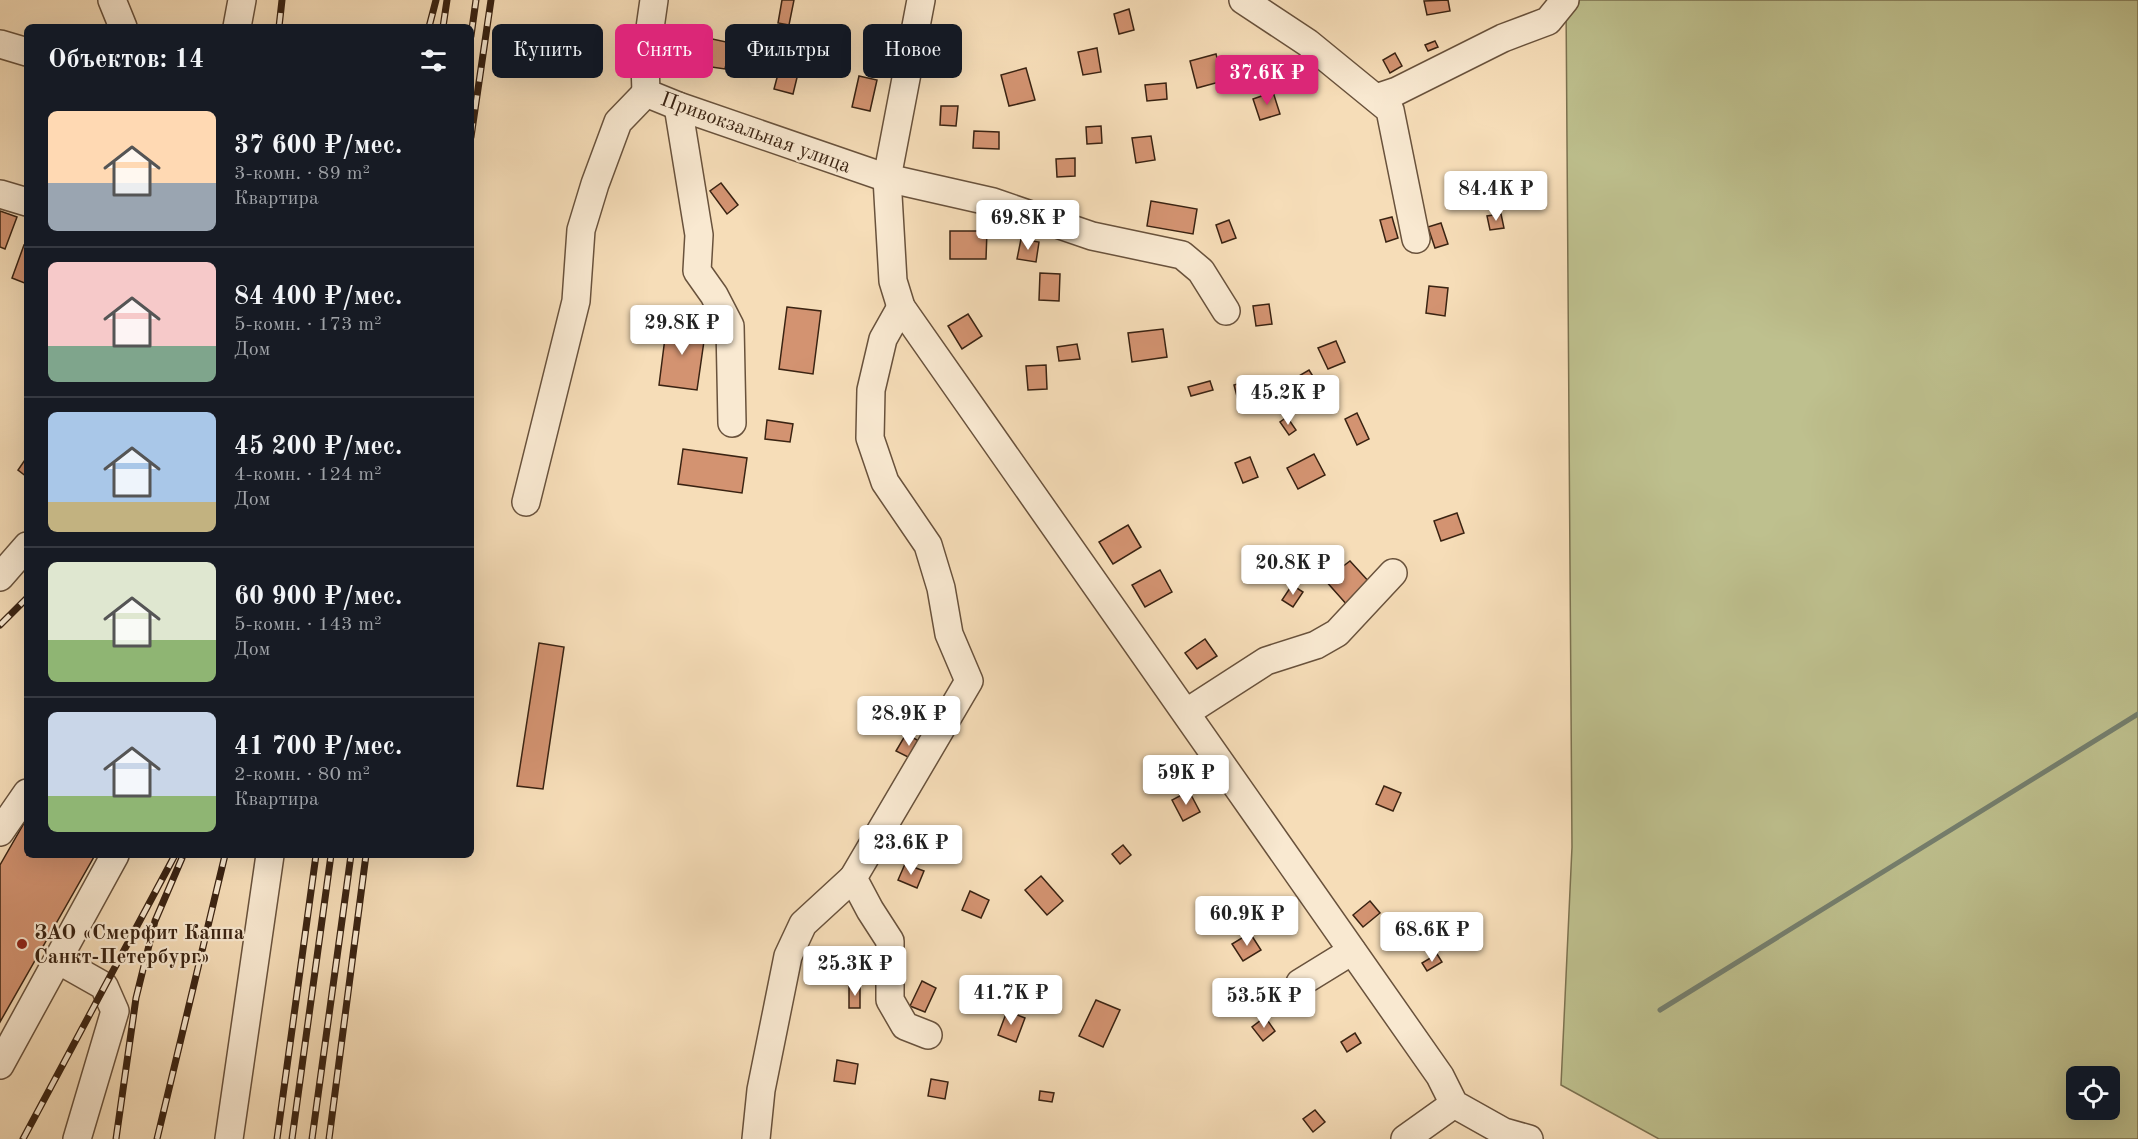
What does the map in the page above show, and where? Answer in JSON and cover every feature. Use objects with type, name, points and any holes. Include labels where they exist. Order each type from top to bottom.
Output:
[{"type":"street","points":[[112,0],[122,24]]},
{"type":"street","points":[[238,24],[242,0]]},
{"type":"street","name":"Привокзальная улица","points":[[654,0],[645,63],[646,93],[887,178],[993,202],[1092,236],[1182,255],[1201,271],[1226,311]]},
{"type":"street","points":[[921,0],[887,178],[893,281],[900,307],[1440,1076],[1454,1104],[1504,1132],[1524,1138]]},
{"type":"street","points":[[1243,0],[1308,42],[1390,110],[1416,239]]},
{"type":"street","points":[[1376,98],[1397,91],[1503,38],[1548,21],[1565,0]]},
{"type":"street","points":[[0,44],[24,51]]},
{"type":"street","points":[[526,502],[576,301],[581,230],[618,122],[646,93]]},
{"type":"street","points":[[678,106],[699,235],[697,271],[714,295],[730,326],[732,423]]},
{"type":"street","points":[[0,194],[24,201]]},
{"type":"street","points":[[756,1139],[761,1090],[788,956],[803,924],[853,879],[969,681],[949,634],[941,588],[928,545],[885,482],[870,438],[872,390],[878,359],[883,339],[900,307]]},
{"type":"street","points":[[0,577],[24,549]]},
{"type":"street","points":[[1186,712],[1266,661],[1316,645],[1337,633],[1393,573]]},
{"type":"street","points":[[0,832],[24,797]]},
{"type":"street","points":[[0,1065],[113,858]]},
{"type":"street","points":[[229,1139],[270,858]]},
{"type":"street","points":[[853,879],[890,941],[890,1000],[905,1026],[928,1035]]},
{"type":"street","points":[[1300,983],[1352,951]]},
{"type":"street","points":[[58,960],[104,986],[115,1011],[77,1139]]},
{"type":"street","points":[[1404,1139],[1454,1104]]},
{"type":"green space","points":[[1566,0],[2138,0],[2138,1139],[1659,1139],[1561,1085],[1572,847]]},
{"type":"building","points":[[782,0],[794,0],[789,24],[778,23]]},
{"type":"building","points":[[1448,0],[1450,11],[1427,15],[1424,1]]},
{"type":"building","points":[[1129,9],[1134,30],[1119,34],[1114,14]]},
{"type":"building","points":[[713,39],[725,42],[725,69],[713,67]]},
{"type":"building","points":[[1435,41],[1438,47],[1428,51],[1425,45]]},
{"type":"building","points":[[1097,48],[1101,72],[1083,75],[1078,52]]},
{"type":"building","points":[[1395,53],[1402,66],[1390,73],[1383,60]]},
{"type":"building","points":[[1216,54],[1223,81],[1197,88],[1190,61]]},
{"type":"building","points":[[1026,68],[1035,100],[1009,106],[1001,75]]},
{"type":"building","points":[[859,76],[877,80],[870,111],[852,107]]},
{"type":"building","points":[[777,78],[797,78],[793,94],[774,89]]},
{"type":"building","points":[[1166,83],[1167,99],[1147,101],[1145,85]]},
{"type":"building","points":[[1273,92],[1280,114],[1260,120],[1253,99]]},
{"type":"building","points":[[941,106],[958,106],[956,126],[940,125]]},
{"type":"building","points":[[1101,126],[1102,143],[1087,144],[1086,127]]},
{"type":"building","points":[[974,131],[999,132],[999,149],[973,148]]},
{"type":"building","points":[[1151,136],[1155,160],[1136,163],[1132,138]]},
{"type":"building","points":[[1075,158],[1075,176],[1057,177],[1056,159]]},
{"type":"building","points":[[721,183],[738,205],[727,214],[710,191]]},
{"type":"building","points":[[1151,201],[1197,209],[1193,234],[1147,226]]},
{"type":"building","points":[[0,211],[17,217],[5,249],[0,247]]},
{"type":"building","points":[[1501,214],[1504,228],[1490,230],[1487,216]]},
{"type":"building","points":[[1392,217],[1398,238],[1386,242],[1380,220]]},
{"type":"building","points":[[1229,220],[1236,238],[1222,243],[1216,225]]},
{"type":"building","points":[[1441,223],[1448,244],[1435,248],[1428,227]]},
{"type":"building","points":[[950,231],[987,231],[986,259],[950,259]]},
{"type":"building","points":[[1021,239],[1039,242],[1036,262],[1017,259]]},
{"type":"building","points":[[24,245],[24,283],[12,278]]},
{"type":"building","points":[[1040,273],[1060,274],[1059,301],[1039,300]]},
{"type":"building","points":[[1429,286],[1448,288],[1445,316],[1426,313]]},
{"type":"building","points":[[1269,304],[1272,324],[1256,326],[1253,306]]},
{"type":"building","points":[[787,307],[821,311],[813,374],[779,369]]},
{"type":"building","points":[[968,314],[982,336],[962,349],[948,326]]},
{"type":"building","points":[[667,322],[706,327],[697,390],[659,385]]},
{"type":"building","points":[[1163,329],[1167,357],[1132,362],[1128,333]]},
{"type":"building","points":[[1336,341],[1345,362],[1328,369],[1318,348]]},
{"type":"building","points":[[1077,344],[1080,359],[1059,361],[1057,347]]},
{"type":"building","points":[[1046,365],[1047,389],[1028,390],[1026,366]]},
{"type":"building","points":[[1309,370],[1319,386],[1301,396],[1292,380]]},
{"type":"building","points":[[1210,381],[1213,390],[1191,396],[1188,387]]},
{"type":"building","points":[[1248,381],[1253,395],[1238,400],[1234,385]]},
{"type":"building","points":[[1357,413],[1369,439],[1357,445],[1345,419]]},
{"type":"building","points":[[1287,417],[1296,430],[1289,435],[1280,422]]},
{"type":"building","points":[[767,420],[793,424],[790,442],[765,439]]},
{"type":"building","points":[[683,449],[747,458],[742,493],[678,484]]},
{"type":"building","points":[[1314,454],[1325,475],[1298,489],[1287,468]]},
{"type":"building","points":[[1250,457],[1258,477],[1243,483],[1235,463]]},
{"type":"building","points":[[24,461],[24,475],[18,470]]},
{"type":"building","points":[[1457,513],[1464,533],[1441,541],[1434,521]]},
{"type":"building","points":[[1128,525],[1141,547],[1113,564],[1099,542]]},
{"type":"building","points":[[1350,561],[1371,584],[1348,606],[1325,580]]},
{"type":"building","points":[[1160,570],[1172,592],[1145,607],[1132,585]]},
{"type":"building","points":[[1292,585],[1303,592],[1293,607],[1282,600]]},
{"type":"building","points":[[1205,639],[1217,656],[1197,669],[1185,653]]},
{"type":"building","points":[[539,643],[564,647],[543,789],[517,786]]},
{"type":"building","points":[[906,734],[921,742],[912,759],[896,751]]},
{"type":"building","points":[[1384,786],[1401,793],[1393,811],[1376,804]]},
{"type":"building","points":[[1189,791],[1200,812],[1183,821],[1172,800]]},
{"type":"building","name":"ЗАО «Смерфит Каппа Санкт-Петербург»","points":[[24,823],[24,858],[93,858],[0,1022],[0,865]]},
{"type":"building","points":[[1123,845],[1131,855],[1120,864],[1112,854]]},
{"type":"building","points":[[905,864],[924,871],[917,888],[898,880]]},
{"type":"building","points":[[1041,876],[1063,901],[1047,915],[1025,890]]},
{"type":"building","points":[[970,891],[989,900],[981,918],[962,910]]},
{"type":"building","points":[[1370,901],[1380,913],[1363,927],[1353,915]]},
{"type":"building","points":[[1250,933],[1261,950],[1243,961],[1232,944]]},
{"type":"building","points":[[1437,954],[1442,962],[1427,971],[1422,963]]},
{"type":"building","points":[[922,981],[936,988],[925,1012],[910,1006]]},
{"type":"building","points":[[849,986],[860,986],[860,1008],[849,1008]]},
{"type":"building","points":[[1096,1000],[1120,1010],[1103,1047],[1079,1036]]},
{"type":"building","points":[[1007,1011],[1025,1018],[1016,1042],[998,1035]]},
{"type":"building","points":[[1265,1017],[1275,1031],[1263,1041],[1252,1027]]},
{"type":"building","points":[[1355,1033],[1361,1043],[1347,1052],[1341,1042]]},
{"type":"building","points":[[837,1060],[858,1064],[855,1084],[834,1081]]},
{"type":"building","points":[[931,1079],[948,1082],[945,1099],[928,1096]]},
{"type":"building","points":[[1040,1091],[1054,1093],[1052,1102],[1039,1100]]},
{"type":"building","points":[[1315,1110],[1325,1122],[1313,1132],[1303,1119]]},
{"type":"waterway","points":[[1660,1010],[2138,714]]},
{"type":"railway","points":[[279,24],[282,0]]},
{"type":"railway","points":[[430,24],[436,0]]},
{"type":"railway","points":[[443,24],[447,0]]},
{"type":"railway","points":[[473,24],[476,0]]},
{"type":"railway","points":[[474,116],[491,0]]},
{"type":"railway","points":[[0,625],[24,601]]},
{"type":"railway","points":[[23,1139],[173,858]]},
{"type":"railway","points":[[116,1139],[136,998],[155,921],[182,858]]},
{"type":"railway","points":[[157,1139],[224,858]]},
{"type":"railway","points":[[277,1139],[316,858]]},
{"type":"railway","points":[[292,1139],[331,858]]},
{"type":"railway","points":[[312,1139],[351,858]]},
{"type":"railway","points":[[329,1139],[366,858]]},
{"type":"place","name":"ЗАО «Смерфит Каппа Санкт-Петербург»","points":[[22,944]]}]
